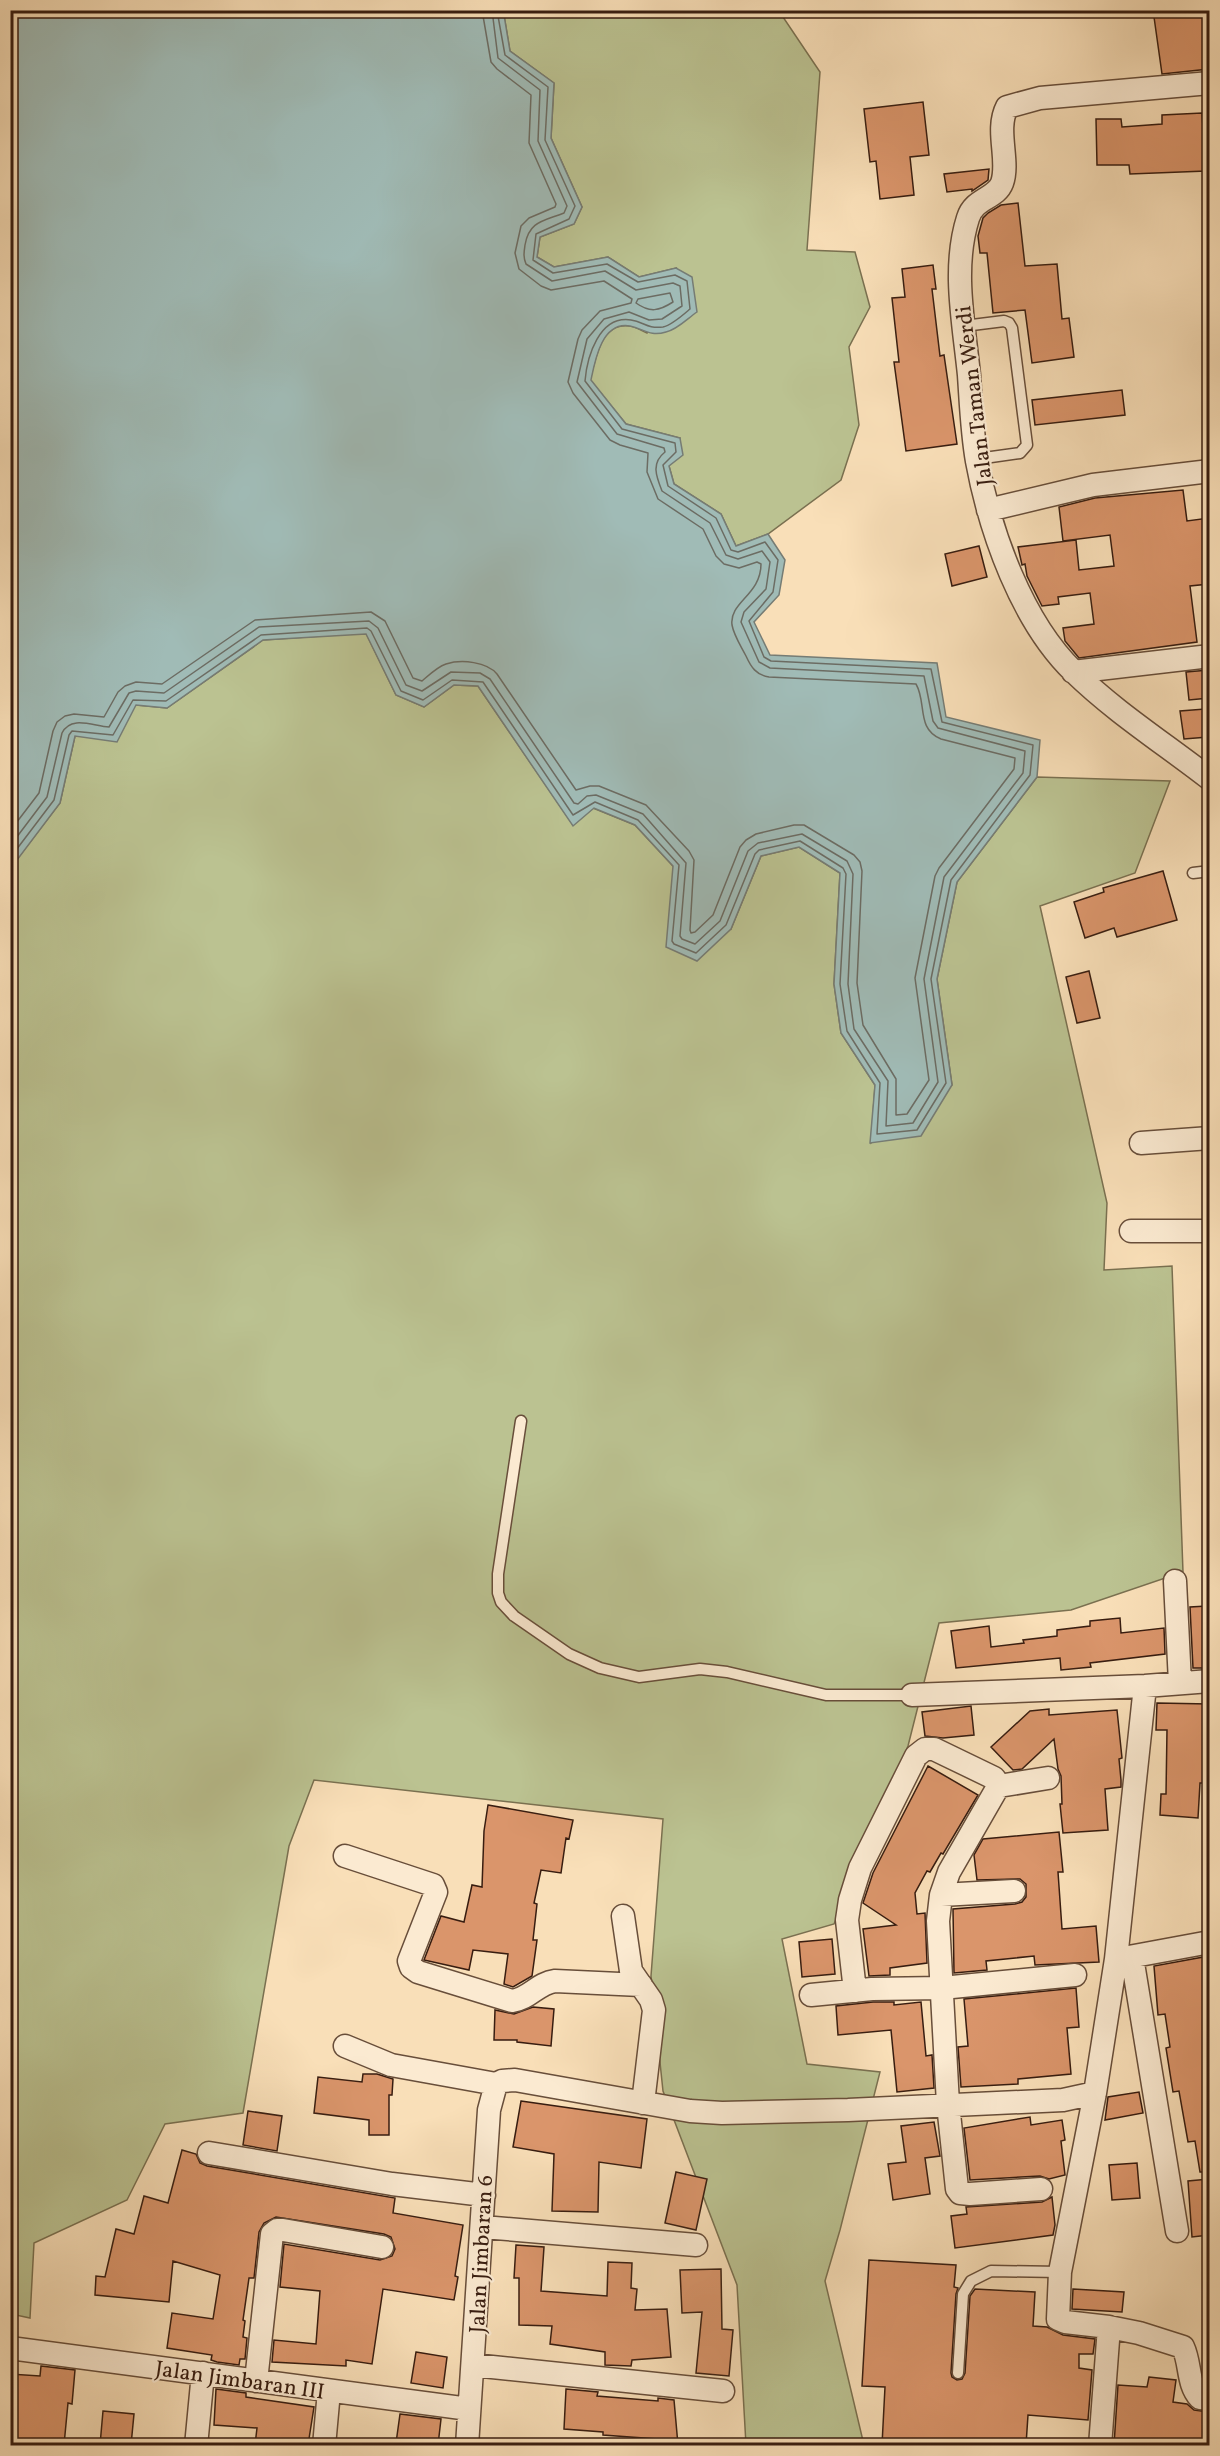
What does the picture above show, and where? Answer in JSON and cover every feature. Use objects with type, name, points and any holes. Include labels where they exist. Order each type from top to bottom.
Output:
[{"type":"street","name":"Jalan Taman Werdi","points":[[1209,83],[1040,98],[1007,107],[1002,126],[1002,183],[996,192],[973,207],[969,215],[962,247],[960,283],[977,459],[988,510],[1022,599],[1046,640],[1073,672],[1109,703],[1209,779]]},
{"type":"street","points":[[988,510],[1094,485],[1209,471]]},
{"type":"street","points":[[1073,672],[1209,656]]},
{"type":"street","points":[[1141,1143],[1209,1138]]},
{"type":"street","points":[[1131,1232],[1209,1231]]},
{"type":"street","points":[[1175,1581],[1180,1683]]},
{"type":"street","points":[[912,1695],[1145,1686],[1209,1680]]},
{"type":"street","points":[[1145,1686],[1124,1958],[1060,2272],[1058,2319],[1071,2324],[1109,2327],[1139,2333],[1183,2347],[1188,2357],[1193,2391],[1200,2398],[1209,2399]]},
{"type":"street","points":[[855,1991],[847,1920],[850,1900],[860,1868],[916,1756],[925,1749],[934,1749],[994,1778],[999,1786]]},
{"type":"street","points":[[999,1786],[1048,1778]]},
{"type":"street","points":[[999,1786],[949,1872],[941,1895],[938,1946],[948,2104],[956,2185],[960,2193],[1041,2189]]},
{"type":"street","points":[[345,1856],[433,1885],[436,1892],[409,1961],[411,1967],[417,1972],[512,2001],[522,1999],[541,1984],[555,1981],[641,1985]]},
{"type":"street","points":[[941,1895],[1014,1891]]},
{"type":"street","points":[[623,1916],[633,1975],[653,2005],[654,2020],[643,2103]]},
{"type":"street","points":[[1124,1958],[1209,1942]]},
{"type":"street","points":[[1124,1958],[1177,2231]]},
{"type":"street","points":[[811,1995],[942,1988],[1075,1975]]},
{"type":"street","points":[[345,2046],[391,2065],[690,2111],[722,2113],[848,2110],[1063,2100],[1095,2093]]},
{"type":"street","name":"Jalan Jimbaran 6","points":[[467,2445],[489,2110],[505,2082]]},
{"type":"street","points":[[209,2153],[392,2184],[484,2195]]},
{"type":"street","points":[[483,2227],[696,2245]]},
{"type":"street","points":[[256,2381],[272,2234],[277,2230],[283,2230],[382,2247]]},
{"type":"street","points":[[1100,2445],[1109,2327]]},
{"type":"street","name":"Jalan Jimbaran III","points":[[10,2348],[469,2409]]},
{"type":"street","points":[[473,2366],[723,2391]]},
{"type":"street","points":[[196,2445],[203,2373]]},
{"type":"street","points":[[324,2445],[329,2391]]},
{"type":"lane","points":[[964,326],[1004,321],[1012,328],[1027,445],[1020,453],[977,459]]},
{"type":"lane","points":[[1193,873],[1209,871]]},
{"type":"lane","points":[[521,1421],[498,1574],[498,1593],[501,1602],[514,1616],[548,1641],[600,1668],[633,1676],[706,1670],[742,1674],[826,1695],[912,1695]]},
{"type":"lane","points":[[958,2373],[963,2294],[971,2281],[991,2271],[1060,2272]]},
{"type":"green space","points":[[508,10],[779,11],[820,72],[807,250],[855,252],[870,307],[849,347],[859,425],[841,480],[768,534],[736,546],[721,514],[674,484],[669,466],[680,438],[626,424],[590,380],[597,353],[605,336],[612,330],[629,326],[647,333],[676,268],[639,277],[608,257],[554,267],[537,257],[540,237],[574,224],[582,207],[551,138],[554,83],[510,51],[504,15]]},
{"type":"green space","points":[[366,633],[396,695],[424,707],[454,685],[478,686],[573,825],[593,808],[635,825],[731,929],[761,856],[799,847],[840,873],[834,984],[841,1033],[875,1085],[871,1143],[952,1085],[937,979],[957,882],[1037,777],[1170,781],[1135,873],[1040,906],[1107,1203],[1104,1270],[1172,1266],[1183,1572],[1071,1610],[939,1623],[908,1746],[834,1924],[782,1939],[807,2064],[880,2072],[825,2281],[864,2445],[746,2445],[737,2285],[663,2091],[651,1976],[663,1819],[314,1780],[289,1846],[243,2113],[165,2124],[127,2200],[34,2243],[30,2318],[11,2314],[10,868],[60,803],[75,736],[136,705],[167,708],[263,640]]},
{"type":"water","points":[[11,10],[508,11],[504,15],[510,51],[554,83],[551,138],[582,207],[574,224],[540,237],[537,257],[554,267],[608,257],[639,277],[676,268],[692,277],[697,312],[670,331],[651,333],[630,326],[620,326],[613,330],[606,336],[598,353],[591,380],[626,424],[680,438],[683,455],[669,466],[674,484],[721,514],[736,546],[768,534],[785,560],[779,595],[754,622],[770,655],[937,663],[946,717],[1040,740],[1037,777],[957,882],[937,979],[952,1085],[921,1136],[870,1143],[875,1085],[841,1033],[834,984],[840,873],[799,847],[761,856],[731,929],[697,961],[666,947],[673,866],[635,825],[594,808],[573,826],[478,686],[454,685],[424,707],[396,695],[366,634],[263,640],[167,708],[136,705],[117,742],[75,736],[60,803],[11,868]]},
{"type":"building","points":[[1209,10],[1209,69],[1162,74],[1154,17]]},
{"type":"building","points":[[923,102],[929,155],[910,157],[914,195],[880,199],[876,161],[870,162],[864,109]]},
{"type":"building","points":[[1202,113],[1206,171],[1130,174],[1129,165],[1097,165],[1096,119],[1121,119],[1122,127],[1162,124],[1162,115]]},
{"type":"building","points":[[989,169],[988,180],[972,191],[972,189],[947,192],[944,174]]},
{"type":"building","points":[[1018,203],[1025,266],[1057,264],[1062,319],[1069,318],[1074,357],[1032,363],[1025,310],[993,313],[987,253],[980,253],[978,236],[983,218],[988,213],[1001,205]]},
{"type":"building","points":[[933,265],[936,289],[932,289],[940,356],[944,355],[957,444],[906,451],[894,362],[899,362],[892,298],[905,297],[902,269]]},
{"type":"building","points":[[1122,390],[1125,415],[1035,425],[1032,400]]},
{"type":"building","points":[[1183,490],[1187,521],[1209,518],[1209,584],[1190,586],[1197,642],[1079,658],[1065,641],[1063,628],[1094,624],[1090,593],[1058,597],[1059,604],[1042,606],[1027,576],[1025,564],[1022,565],[1018,547],[1076,540],[1079,570],[1114,566],[1110,535],[1063,541],[1059,507],[1095,498]]},
{"type":"building","points":[[979,546],[987,577],[952,586],[945,554]]},
{"type":"building","points":[[1209,670],[1209,698],[1189,700],[1186,672]]},
{"type":"building","points":[[1205,709],[1208,737],[1184,739],[1180,711]]},
{"type":"building","points":[[1163,871],[1177,920],[1117,937],[1114,928],[1085,938],[1074,902],[1104,892],[1103,888]]},
{"type":"building","points":[[1089,971],[1100,1018],[1077,1023],[1066,977]]},
{"type":"building","points":[[1207,1606],[1209,1668],[1193,1668],[1190,1607]]},
{"type":"building","points":[[1120,1618],[1121,1633],[1164,1628],[1165,1654],[1090,1663],[1091,1667],[1061,1670],[1060,1658],[956,1668],[951,1631],[989,1626],[991,1647],[1057,1636],[1057,1630],[1090,1626],[1090,1621]]},
{"type":"building","points":[[1157,1703],[1209,1704],[1207,1783],[1200,1783],[1198,1818],[1160,1815],[1161,1794],[1166,1794],[1167,1730],[1156,1730]]},
{"type":"building","points":[[971,1706],[974,1735],[943,1738],[925,1736],[922,1712]]},
{"type":"building","points":[[1049,1709],[1049,1715],[1117,1710],[1122,1758],[1119,1759],[1121,1787],[1105,1789],[1108,1830],[1063,1833],[1060,1804],[1062,1804],[1061,1776],[1054,1739],[1022,1769],[1013,1770],[991,1747],[1030,1711]]},
{"type":"building","points":[[928,1766],[978,1795],[943,1854],[941,1853],[930,1872],[927,1871],[915,1893],[917,1914],[925,1913],[927,1963],[890,1968],[890,1975],[869,1976],[863,1929],[896,1925],[863,1903],[873,1873]]},
{"type":"building","points":[[488,1805],[573,1820],[569,1839],[566,1838],[561,1873],[541,1870],[534,1903],[537,1904],[533,1940],[537,1940],[532,1976],[513,1987],[504,1984],[508,1954],[473,1950],[469,1970],[424,1960],[441,1916],[464,1922],[472,1885],[482,1887],[484,1831]]},
{"type":"building","points":[[1059,1832],[1063,1872],[1058,1872],[1062,1929],[1096,1926],[1099,1962],[1035,1965],[1034,1956],[986,1961],[987,1970],[954,1973],[953,1909],[1015,1904],[1022,1902],[1026,1897],[1026,1884],[1020,1879],[977,1880],[974,1855],[983,1839]]},
{"type":"building","points":[[832,1939],[835,1974],[802,1977],[799,1942]]},
{"type":"building","points":[[1209,1956],[1209,2172],[1200,2172],[1195,2141],[1188,2142],[1179,2091],[1173,2092],[1166,2048],[1170,2047],[1165,2014],[1158,2015],[1154,1966]]},
{"type":"building","points":[[1076,1988],[1079,2027],[1067,2028],[1071,2074],[1018,2079],[1018,2084],[961,2087],[958,2047],[968,2046],[964,1999]]},
{"type":"building","points":[[894,2002],[894,2005],[921,2002],[926,2056],[932,2055],[934,2088],[897,2092],[891,2030],[838,2035],[836,2006]]},
{"type":"building","points":[[533,2007],[554,2009],[551,2046],[517,2042],[517,2040],[494,2040],[495,2010],[514,2014]]},
{"type":"building","points":[[363,2074],[377,2074],[393,2079],[392,2095],[389,2095],[389,2135],[369,2135],[369,2120],[314,2113],[318,2077],[362,2082]]},
{"type":"building","points":[[1139,2092],[1143,2113],[1105,2120],[1108,2097]]},
{"type":"building","points":[[521,2101],[647,2119],[641,2168],[599,2162],[598,2212],[552,2211],[554,2154],[513,2147]]},
{"type":"building","points":[[248,2111],[282,2116],[277,2151],[243,2145]]},
{"type":"building","points":[[1030,2117],[1031,2125],[1062,2120],[1065,2140],[1061,2141],[1065,2175],[1049,2179],[1040,2176],[970,2180],[964,2128]]},
{"type":"building","points":[[934,2122],[940,2156],[925,2158],[930,2194],[893,2200],[888,2164],[906,2162],[901,2126]]},
{"type":"building","points":[[182,2150],[196,2154],[200,2163],[207,2166],[395,2198],[393,2213],[463,2225],[455,2276],[458,2277],[454,2300],[383,2289],[372,2364],[346,2360],[346,2366],[272,2362],[274,2340],[316,2344],[320,2291],[280,2287],[284,2244],[380,2260],[392,2256],[395,2249],[391,2237],[384,2234],[276,2217],[264,2223],[259,2232],[254,2278],[249,2278],[243,2320],[245,2321],[243,2337],[247,2338],[245,2359],[240,2359],[239,2365],[217,2362],[211,2360],[212,2355],[167,2348],[172,2313],[213,2319],[220,2275],[173,2261],[169,2302],[95,2295],[96,2276],[105,2277],[116,2229],[134,2234],[144,2196],[168,2203]]},
{"type":"building","points":[[1137,2163],[1140,2198],[1112,2200],[1109,2165]]},
{"type":"building","points":[[676,2172],[707,2179],[696,2230],[665,2223]]},
{"type":"building","points":[[1209,2179],[1209,2235],[1192,2237],[1188,2181]]},
{"type":"building","points":[[1052,2197],[1055,2225],[1053,2235],[955,2248],[951,2216],[967,2214],[966,2207],[1042,2202]]},
{"type":"building","points":[[516,2245],[544,2247],[541,2291],[607,2296],[608,2262],[632,2263],[631,2288],[637,2289],[635,2310],[667,2309],[671,2357],[632,2360],[631,2366],[605,2365],[605,2352],[550,2344],[552,2326],[519,2325],[519,2278],[514,2278]]},
{"type":"building","points":[[869,2260],[956,2265],[954,2287],[958,2288],[951,2373],[952,2377],[957,2380],[962,2379],[965,2373],[970,2296],[975,2289],[1035,2292],[1033,2326],[1047,2327],[1063,2335],[1095,2339],[1093,2354],[1079,2354],[1079,2368],[1092,2370],[1088,2420],[1028,2415],[1026,2445],[882,2445],[885,2387],[862,2386]]},
{"type":"building","points":[[721,2269],[722,2329],[733,2330],[729,2376],[696,2373],[702,2312],[682,2313],[680,2270]]},
{"type":"building","points":[[1073,2289],[1124,2292],[1122,2312],[1072,2309]]},
{"type":"building","points":[[416,2352],[447,2357],[443,2388],[411,2383]]},
{"type":"building","points":[[41,2366],[75,2370],[72,2404],[68,2403],[64,2445],[10,2441],[10,2374],[40,2376]]},
{"type":"building","points":[[1149,2377],[1176,2380],[1173,2402],[1187,2404],[1194,2410],[1209,2412],[1208,2445],[1114,2445],[1118,2385],[1147,2387]]},
{"type":"building","points":[[216,2389],[246,2393],[246,2397],[314,2407],[308,2445],[255,2445],[257,2428],[214,2425]]},
{"type":"building","points":[[566,2389],[598,2392],[597,2396],[658,2401],[658,2398],[674,2400],[678,2445],[657,2445],[657,2439],[564,2429]]},
{"type":"building","points":[[103,2411],[134,2414],[131,2445],[100,2445]]},
{"type":"building","points":[[400,2414],[441,2419],[438,2445],[396,2443]]}]
